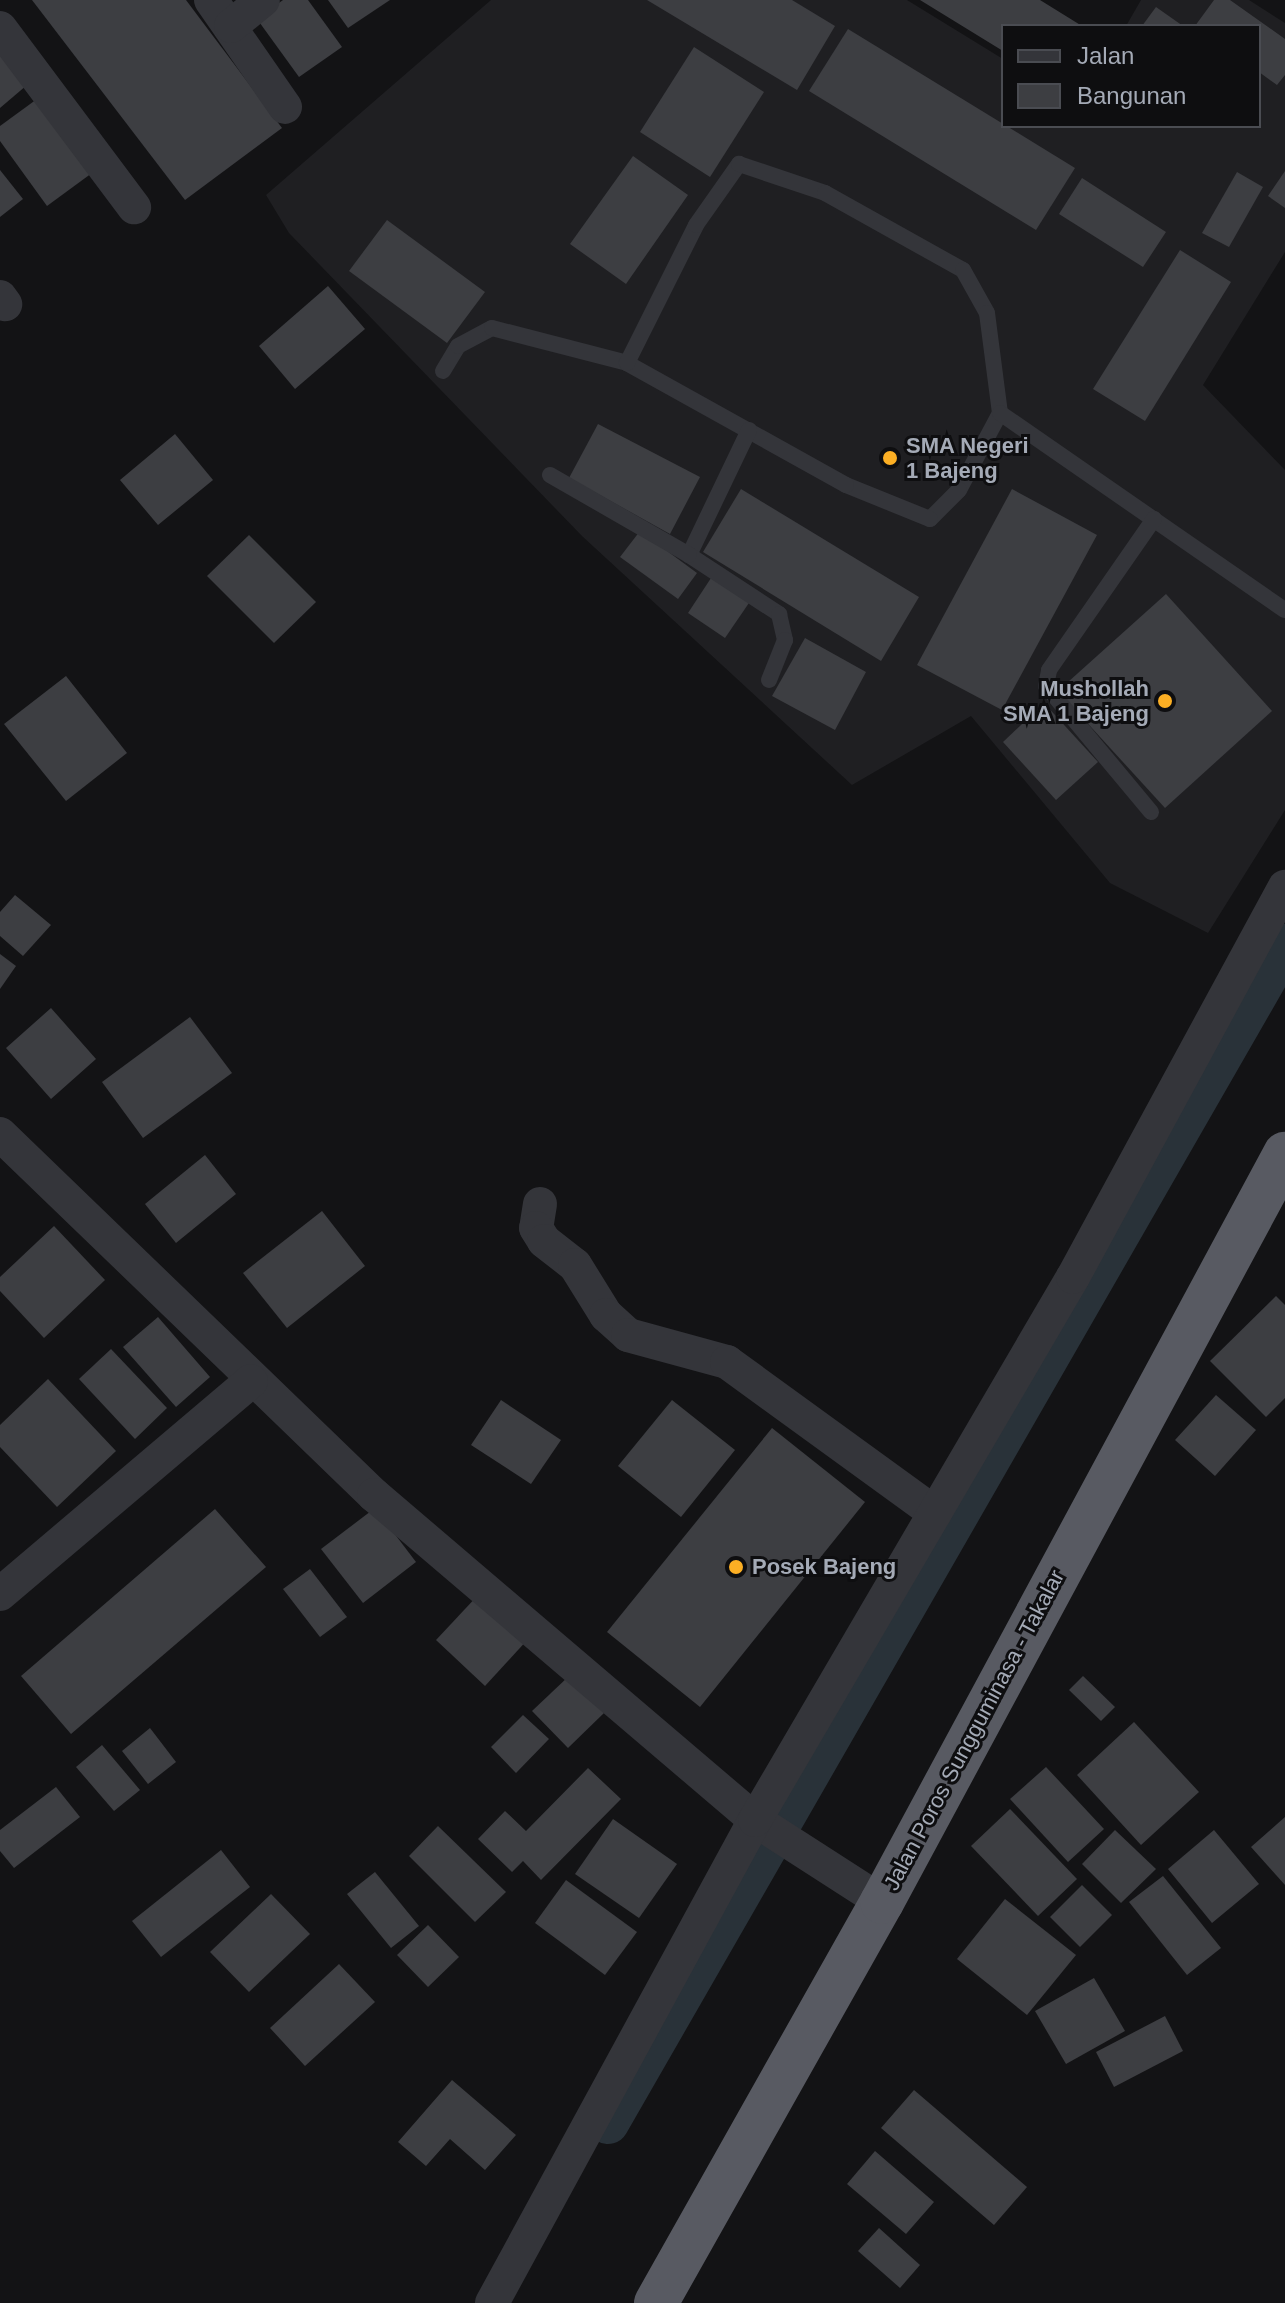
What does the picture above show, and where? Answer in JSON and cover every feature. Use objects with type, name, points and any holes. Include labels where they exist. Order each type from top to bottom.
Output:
[{"type":"highway","name":"Jalan Poros Sungguminasa - Takalar","points":[[656,2303],[882,1902],[1285,1154]]},
{"type":"street","points":[[263,0],[221,13],[285,107]]},
{"type":"street","points":[[0,28],[134,207]]},
{"type":"street","points":[[492,2303],[764,1826],[935,1513],[1073,1277],[1285,887]]},
{"type":"street","points":[[0,1134],[251,1381],[764,1826],[882,1902]]},
{"type":"street","points":[[540,1204],[536,1228],[544,1241],[575,1265],[606,1315],[628,1335],[727,1362],[935,1513]]},
{"type":"street","points":[[0,1594],[251,1381]]},
{"type":"lane","points":[[443,371],[458,346],[492,328],[627,363],[846,485],[930,519],[959,490],[1000,413],[987,313],[963,270],[825,193],[739,164],[696,225],[627,363]]},
{"type":"lane","points":[[1000,413],[1285,610]]},
{"type":"lane","points":[[689,555],[749,430]]},
{"type":"lane","points":[[550,475],[689,555],[779,614],[785,640],[769,680]]},
{"type":"lane","points":[[1151,812],[1046,686],[1049,670],[1154,519]]},
{"type":"shaded area","name":"SMA Negeri 1 Bajeng","points":[[491,0],[907,0],[1001,58],[1001,128],[1261,128],[1261,24],[1127,24],[1141,0],[1249,0],[1285,23],[1285,252],[1203,385],[1285,470],[1285,810],[1208,933],[1110,883],[971,716],[852,785],[582,536],[289,233],[266,195]]},
{"type":"building","points":[[32,0],[186,0],[282,128],[185,200]]},
{"type":"building","points":[[283,0],[308,0],[342,47],[299,77],[257,19]]},
{"type":"building","points":[[328,0],[390,0],[348,28]]},
{"type":"building","points":[[647,0],[792,0],[835,26],[797,90]]},
{"type":"building","points":[[920,0],[1040,0],[1079,24],[1001,24],[1001,50]]},
{"type":"building","points":[[1214,0],[1230,0],[1285,39],[1285,75],[1277,85],[1261,73],[1261,24],[1196,24]]},
{"type":"building","points":[[1156,7],[1180,24],[1143,24]]},
{"type":"building","points":[[848,29],[1001,123],[1001,128],[1010,128],[1075,168],[1036,230],[809,91]]},
{"type":"building","points":[[694,47],[764,92],[710,177],[640,132]]},
{"type":"building","points":[[0,53],[27,85],[0,108]]},
{"type":"building","points":[[37,99],[92,173],[47,206],[0,141],[0,126]]},
{"type":"building","points":[[633,156],[688,195],[626,284],[570,244]]},
{"type":"building","points":[[0,170],[23,199],[0,217]]},
{"type":"building","points":[[1285,171],[1285,208],[1268,196]]},
{"type":"building","points":[[1237,172],[1263,187],[1229,247],[1202,233]]},
{"type":"building","points":[[1082,178],[1166,232],[1143,267],[1059,214]]},
{"type":"building","points":[[387,220],[485,292],[447,343],[349,271]]},
{"type":"building","points":[[1180,250],[1231,282],[1145,421],[1093,389]]},
{"type":"building","points":[[328,286],[365,329],[295,389],[259,346]]},
{"type":"building","points":[[598,424],[700,477],[670,534],[569,478]]},
{"type":"building","points":[[175,434],[213,480],[158,525],[120,480]]},
{"type":"building","points":[[741,489],[919,597],[881,661],[703,552]]},
{"type":"building","points":[[1012,489],[1097,535],[1002,710],[917,665]]},
{"type":"building","points":[[640,531],[697,573],[678,599],[620,557]]},
{"type":"building","points":[[249,535],[316,602],[274,643],[207,576]]},
{"type":"building","points":[[713,575],[751,600],[725,638],[688,613]]},
{"type":"building","name":"Mushollah SMA 1 Bajeng","points":[[1166,594],[1272,711],[1165,808],[1058,691]]},
{"type":"building","points":[[805,638],[866,672],[835,730],[772,696]]},
{"type":"building","points":[[66,676],[127,753],[66,801],[4,724]]},
{"type":"building","points":[[1044,703],[1098,762],[1056,800],[1003,742]]},
{"type":"building","points":[[15,895],[51,925],[23,956],[0,936],[0,912]]},
{"type":"building","points":[[0,954],[16,966],[0,989]]},
{"type":"building","points":[[51,1008],[96,1059],[51,1099],[6,1048]]},
{"type":"building","points":[[190,1017],[232,1073],[143,1138],[102,1082]]},
{"type":"building","points":[[205,1155],[236,1194],[176,1243],[145,1204]]},
{"type":"building","points":[[322,1211],[365,1266],[287,1328],[243,1273]]},
{"type":"building","points":[[54,1226],[105,1280],[44,1338],[0,1291],[0,1277]]},
{"type":"building","points":[[1276,1296],[1285,1305],[1285,1398],[1266,1417],[1210,1361]]},
{"type":"building","points":[[158,1317],[210,1377],[176,1407],[123,1347]]},
{"type":"building","points":[[111,1349],[167,1408],[135,1439],[79,1379]]},
{"type":"building","points":[[48,1379],[116,1451],[57,1507],[0,1447],[0,1425]]},
{"type":"building","points":[[1216,1395],[1256,1430],[1215,1476],[1175,1440]]},
{"type":"building","points":[[501,1400],[561,1440],[531,1484],[471,1445]]},
{"type":"building","points":[[672,1400],[735,1450],[681,1517],[618,1466]]},
{"type":"building","name":"Posek Bajeng","points":[[772,1428],[865,1502],[700,1707],[607,1632]]},
{"type":"building","points":[[375,1508],[416,1562],[363,1603],[321,1549]]},
{"type":"building","points":[[215,1509],[266,1567],[71,1734],[21,1676]]},
{"type":"building","points":[[310,1569],[347,1617],[320,1637],[283,1589]]},
{"type":"building","points":[[480,1593],[529,1638],[485,1686],[436,1640]]},
{"type":"building","points":[[569,1676],[604,1713],[568,1748],[532,1711]]},
{"type":"building","points":[[1083,1676],[1115,1707],[1101,1721],[1069,1690]]},
{"type":"building","points":[[523,1715],[549,1739],[516,1773],[491,1747]]},
{"type":"building","points":[[1134,1722],[1199,1792],[1141,1845],[1077,1775]]},
{"type":"building","points":[[150,1728],[176,1762],[148,1784],[122,1751]]},
{"type":"building","points":[[102,1745],[140,1790],[114,1811],[76,1767]]},
{"type":"building","points":[[1046,1767],[1104,1829],[1068,1862],[1010,1799]]},
{"type":"building","points":[[588,1768],[621,1799],[541,1880],[523,1861],[512,1872],[478,1839],[505,1811],[526,1831]]},
{"type":"building","points":[[56,1787],[80,1817],[14,1868],[0,1851],[0,1830]]},
{"type":"building","points":[[1010,1809],[1077,1879],[1038,1916],[971,1846]]},
{"type":"building","points":[[1285,1817],[1285,1885],[1251,1847]]},
{"type":"building","points":[[613,1819],[677,1864],[639,1918],[575,1874]]},
{"type":"building","points":[[438,1826],[506,1892],[475,1922],[409,1856]]},
{"type":"building","points":[[1115,1830],[1156,1869],[1121,1903],[1082,1864]]},
{"type":"building","points":[[1214,1830],[1259,1884],[1212,1923],[1168,1869]]},
{"type":"building","points":[[221,1850],[250,1887],[161,1957],[132,1921]]},
{"type":"building","points":[[375,1872],[419,1926],[391,1948],[347,1894]]},
{"type":"building","points":[[1163,1876],[1221,1948],[1187,1975],[1129,1902]]},
{"type":"building","points":[[566,1880],[637,1932],[605,1975],[535,1923]]},
{"type":"building","points":[[1082,1885],[1112,1915],[1080,1947],[1050,1917]]},
{"type":"building","points":[[271,1894],[310,1934],[249,1992],[210,1952]]},
{"type":"building","points":[[1005,1899],[1076,1955],[1027,2015],[957,1959]]},
{"type":"building","points":[[428,1925],[459,1957],[428,1987],[397,1955]]},
{"type":"building","points":[[339,1964],[375,2002],[305,2066],[270,2028]]},
{"type":"building","points":[[1094,1978],[1125,2031],[1066,2064],[1035,2011]]},
{"type":"building","points":[[1165,2016],[1183,2051],[1114,2087],[1096,2052]]},
{"type":"building","points":[[452,2080],[516,2135],[485,2170],[450,2139],[426,2166],[398,2142]]},
{"type":"building","points":[[914,2090],[1027,2187],[994,2225],[881,2128]]},
{"type":"building","points":[[875,2151],[934,2202],[906,2234],[847,2184]]},
{"type":"building","points":[[879,2228],[920,2265],[900,2288],[858,2251]]},
{"type":"waterway","points":[[608,2123],[1285,945]]},
{"type":"place","name":"SMA Negeri 1 Bajeng","points":[[890,458]]},
{"type":"place","name":"Mushollah SMA 1 Bajeng","points":[[1165,701]]},
{"type":"place","name":"Posek Bajeng","points":[[736,1567]]}]
